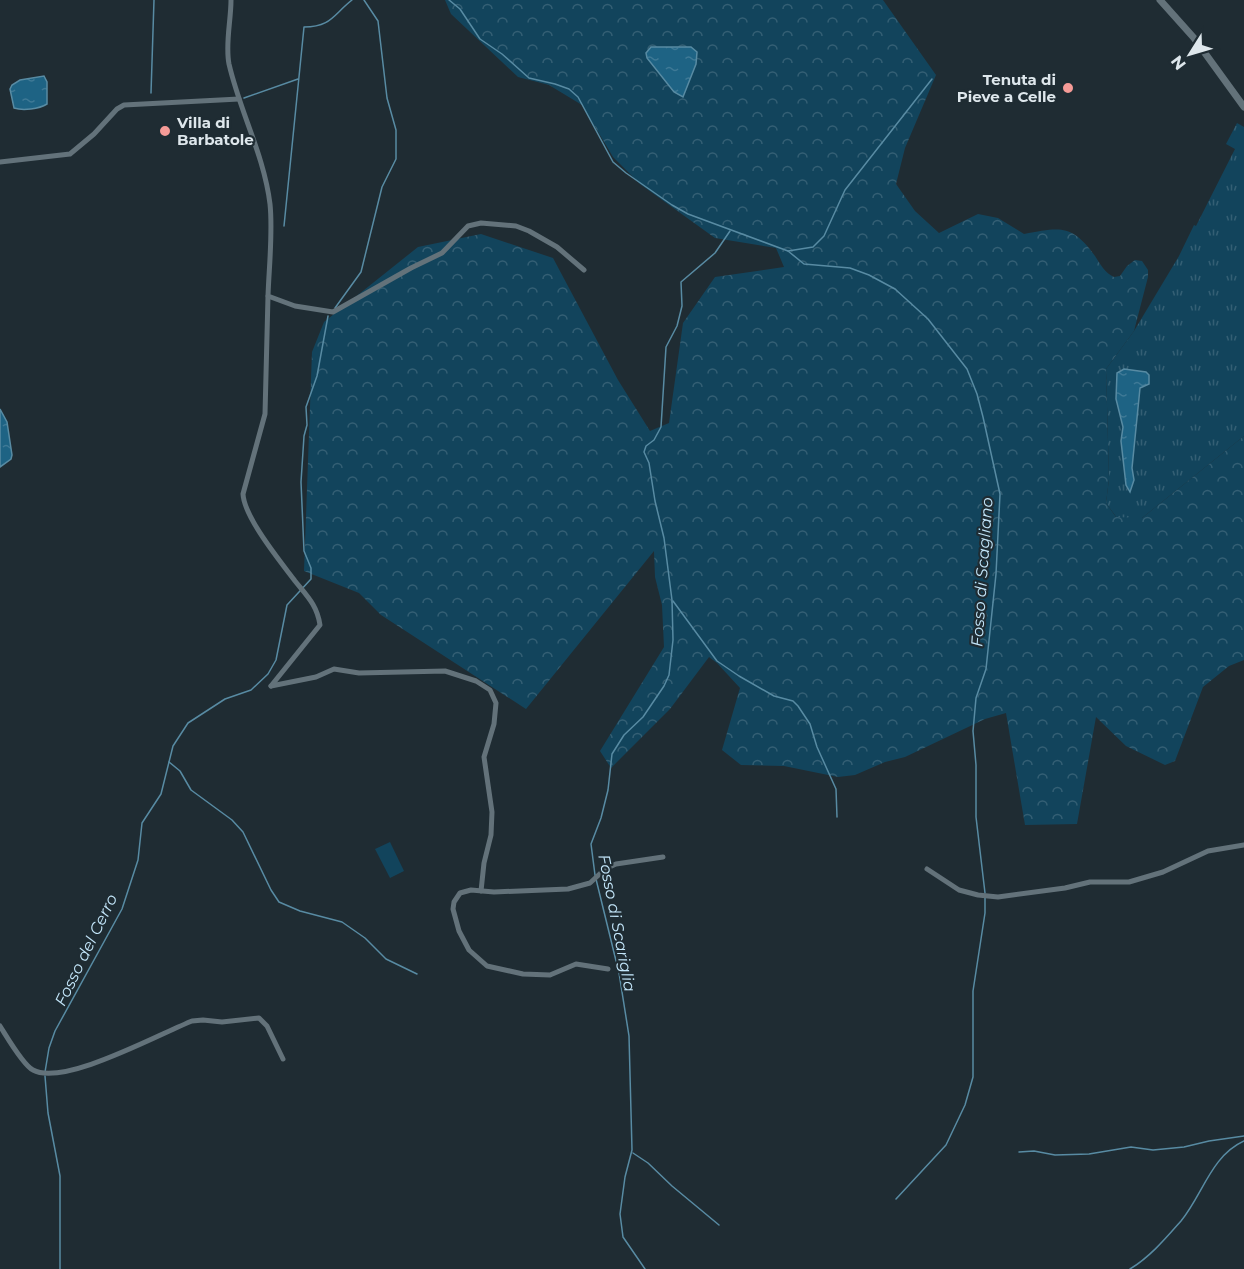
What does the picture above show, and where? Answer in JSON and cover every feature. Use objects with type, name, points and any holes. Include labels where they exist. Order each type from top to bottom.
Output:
[{"type":"main road","points":[[1160,0],[1194,38],[1244,107]]},
{"type":"street","points":[[231,0],[228,54],[239,99],[263,165],[270,206],[266,414],[243,494],[243,503],[251,519],[314,604],[320,625],[271,686],[316,677],[334,669],[359,673],[445,671],[476,681],[490,690],[496,703],[494,724],[484,757],[492,812],[492,835],[484,863],[481,891]]},
{"type":"street","points":[[0,162],[70,154],[85,143],[117,109],[124,105],[239,99]]},
{"type":"street","points":[[268,296],[295,306],[333,312],[442,253],[468,226],[481,223],[516,226],[529,231],[557,247],[584,270]]},
{"type":"street","points":[[927,869],[959,890],[998,897],[1065,888],[1090,882],[1129,882],[1163,872],[1203,853],[1244,845]]},
{"type":"street","points":[[608,969],[576,964],[550,975],[523,974],[486,966],[462,940],[453,909],[454,902],[460,892],[471,890],[494,892],[568,889],[590,883],[605,869],[616,864],[663,857]]},
{"type":"street","points":[[0,1026],[28,1067],[43,1074],[56,1074],[89,1065],[183,1024],[203,1020],[222,1022],[251,1017],[259,1018],[267,1026],[284,1059]]},
{"type":"green space","points":[[445,0],[883,0],[936,75],[905,148],[896,184],[915,211],[939,233],[978,214],[998,218],[1024,234],[1064,230],[1087,245],[1105,271],[1114,277],[1120,276],[1135,260],[1142,261],[1148,270],[1148,277],[1134,331],[1106,369],[1109,479],[1106,503],[1116,517],[1142,518],[1244,436],[1244,660],[1229,666],[1203,687],[1175,761],[1165,765],[1126,746],[1096,717],[1077,824],[1025,825],[1006,713],[985,719],[905,757],[885,762],[855,775],[838,777],[784,766],[741,765],[722,750],[740,688],[709,657],[670,709],[611,768],[600,751],[664,647],[662,605],[655,577],[654,551],[526,709],[381,615],[359,593],[304,571],[312,352],[324,322],[418,247],[481,234],[553,258],[618,380],[650,431],[669,423],[683,323],[715,277],[784,267],[776,248],[715,238],[640,184],[613,157],[582,105],[549,85],[518,77],[451,14]]},
{"type":"green space","points":[[1237,123],[1244,127],[1244,436],[1142,518],[1117,518],[1106,503],[1109,479],[1106,369],[1134,331],[1179,256],[1194,225],[1196,226],[1235,149],[1226,144]]},
{"type":"green space","points":[[390,842],[404,871],[390,878],[375,849]]},
{"type":"water","points":[[651,47],[691,47],[697,52],[696,64],[683,97],[674,92],[647,58],[646,53]]},
{"type":"water","points":[[44,76],[47,82],[47,104],[31,109],[14,108],[10,89],[12,85],[20,80]]},
{"type":"water","points":[[1124,369],[1146,372],[1149,375],[1149,384],[1140,388],[1132,468],[1134,480],[1130,492],[1126,485],[1121,441],[1123,427],[1116,399],[1117,373]]},
{"type":"water","points":[[0,409],[7,422],[12,455],[11,459],[0,467]]},
{"type":"waterway","points":[[151,93],[154,0]]},
{"type":"waterway","points":[[284,226],[304,27],[326,22],[352,0]]},
{"type":"waterway","name":"Fosso del Cerro","points":[[335,308],[361,272],[382,187],[396,159],[396,130],[387,98],[378,21],[364,0]]},
{"type":"waterway","name":"Fosso di Scagliano","points":[[449,0],[460,9],[480,39],[502,54],[529,78],[569,89],[578,97],[613,162],[626,173],[688,214],[788,251],[804,264],[850,268],[895,289],[928,319],[967,369],[977,394],[1000,494],[996,574],[986,669],[976,698],[973,731],[976,765],[976,817],[985,893]]},
{"type":"waterway","points":[[244,98],[298,79]]},
{"type":"waterway","points":[[788,251],[813,247],[824,236],[845,190],[932,79]]},
{"type":"waterway","name":"Fosso di Scariglia","points":[[645,1269],[623,1237],[620,1214],[625,1177],[632,1150],[629,1036],[619,973],[595,875],[591,844],[608,790],[612,754],[624,735],[643,717],[669,675],[673,640],[672,600],[664,538],[649,463],[644,452],[661,427],[666,347],[677,326],[682,306],[681,282],[715,253],[730,231]]},
{"type":"waterway","name":"Fosso del Cerro","points":[[45,1072],[49,1048],[55,1031],[122,909],[138,860],[142,823],[161,794],[173,746],[188,723],[225,699],[251,690],[268,674],[276,660],[287,605],[311,579],[311,568],[304,551],[301,482],[304,436],[307,425],[306,407],[317,376],[328,316]]},
{"type":"waterway","points":[[673,601],[717,661],[774,696],[793,701],[798,706],[810,724],[817,747],[836,789],[837,817]]},
{"type":"waterway","points":[[169,762],[180,771],[191,790],[232,820],[243,832],[279,902],[300,911],[342,922],[365,938],[386,959],[417,974]]},
{"type":"waterway","name":"Fosso di Scagliano","points":[[896,1199],[946,1145],[965,1105],[973,1077],[973,991],[985,913],[985,898]]},
{"type":"waterway","name":"Fosso del Cerro","points":[[45,1076],[48,1113],[60,1176],[60,1269]]},
{"type":"waterway","points":[[1019,1152],[1034,1151],[1055,1155],[1089,1154],[1131,1147],[1153,1150],[1244,1136]]},
{"type":"waterway","points":[[1130,1269],[1170,1234],[1189,1210],[1215,1166],[1223,1156],[1244,1141]]},
{"type":"waterway","points":[[633,1153],[648,1163],[719,1225]]},
{"type":"place","name":"Tenuta di Pieve a Celle","points":[[1068,88]]},
{"type":"place","name":"Villa di Barbatole","points":[[165,131]]}]
